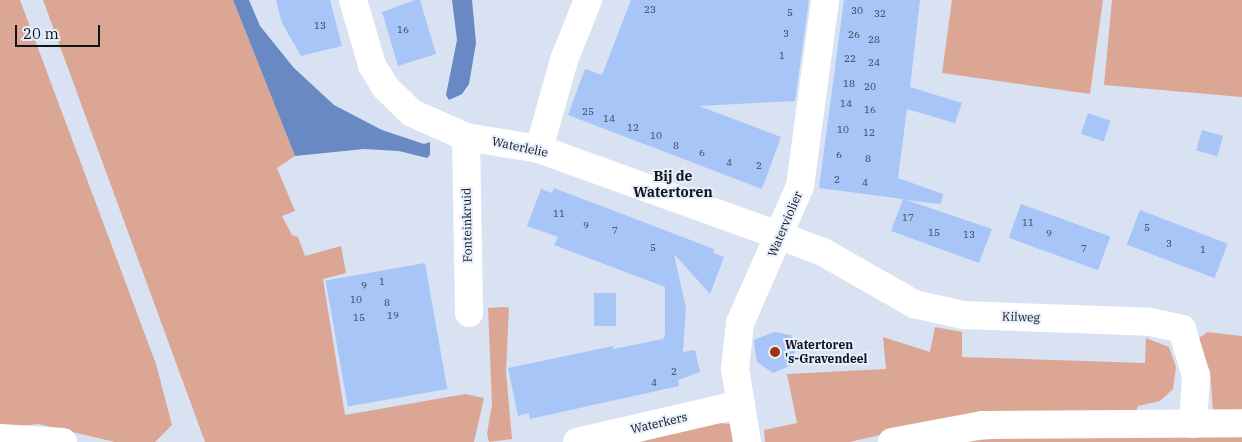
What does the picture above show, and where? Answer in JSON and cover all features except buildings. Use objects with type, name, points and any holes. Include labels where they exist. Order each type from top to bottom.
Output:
[{"type":"street","name":"Waterlelie","points":[[353,0],[372,65],[385,87],[412,114],[466,137],[539,148],[781,236]]},
{"type":"street","points":[[539,148],[564,60],[588,0]]},
{"type":"street","name":"Waterviolier","points":[[747,442],[735,369],[740,323],[781,236],[800,186],[825,0]]},
{"type":"street","name":"Fonteinkruid","points":[[466,137],[469,313]]},
{"type":"street","name":"Kilweg","points":[[781,236],[823,252],[914,304],[963,315],[1150,322],[1182,329],[1196,376],[1193,424]]},
{"type":"street","name":"Waterkers","points":[[577,442],[741,404]]},
{"type":"street","points":[[892,442],[982,426],[1242,423]]},
{"type":"street","points":[[0,438],[63,442]]},
{"type":"shaded area","points":[[0,0],[20,0],[156,364],[172,425],[155,442],[115,442],[38,424],[0,428]]},
{"type":"shaded area","points":[[43,0],[233,0],[295,156],[277,168],[295,211],[282,216],[292,235],[298,237],[305,256],[341,246],[346,273],[323,279],[345,415],[465,394],[484,398],[474,442],[205,442]]},
{"type":"shaded area","points":[[952,0],[1103,0],[1090,94],[942,73]]},
{"type":"shaded area","points":[[1112,0],[1242,0],[1242,97],[1104,85]]},
{"type":"shaded area","points":[[488,308],[509,308],[506,371],[512,439],[489,442],[487,434],[492,404]]},
{"type":"shaded area","points":[[935,327],[962,332],[962,357],[1145,363],[1146,338],[1169,347],[1176,367],[1173,389],[1160,401],[1138,406],[1136,412],[934,422],[850,442],[765,442],[764,430],[797,423],[787,374],[886,369],[883,337],[930,352]]},
{"type":"shaded area","points":[[1208,332],[1242,336],[1242,411],[1213,412],[1210,371],[1197,339]]},
{"type":"shaded area","points":[[719,423],[730,424],[735,434],[734,442],[632,442]]},
{"type":"shaded area","points":[[1242,430],[1242,442],[959,442],[1071,432]]},
{"type":"water","points":[[233,0],[249,0],[260,26],[294,68],[334,105],[382,130],[424,144],[430,142],[430,155],[427,158],[399,151],[364,149],[295,156]]},
{"type":"water","points":[[452,0],[472,0],[476,43],[469,84],[462,94],[449,100],[446,95],[457,40]]},
{"type":"place","name":"Watertoren 's-Gravendeel","points":[[775,352]]},
{"type":"district","name":"Bij de Watertoren","points":[[673,184]]}]
